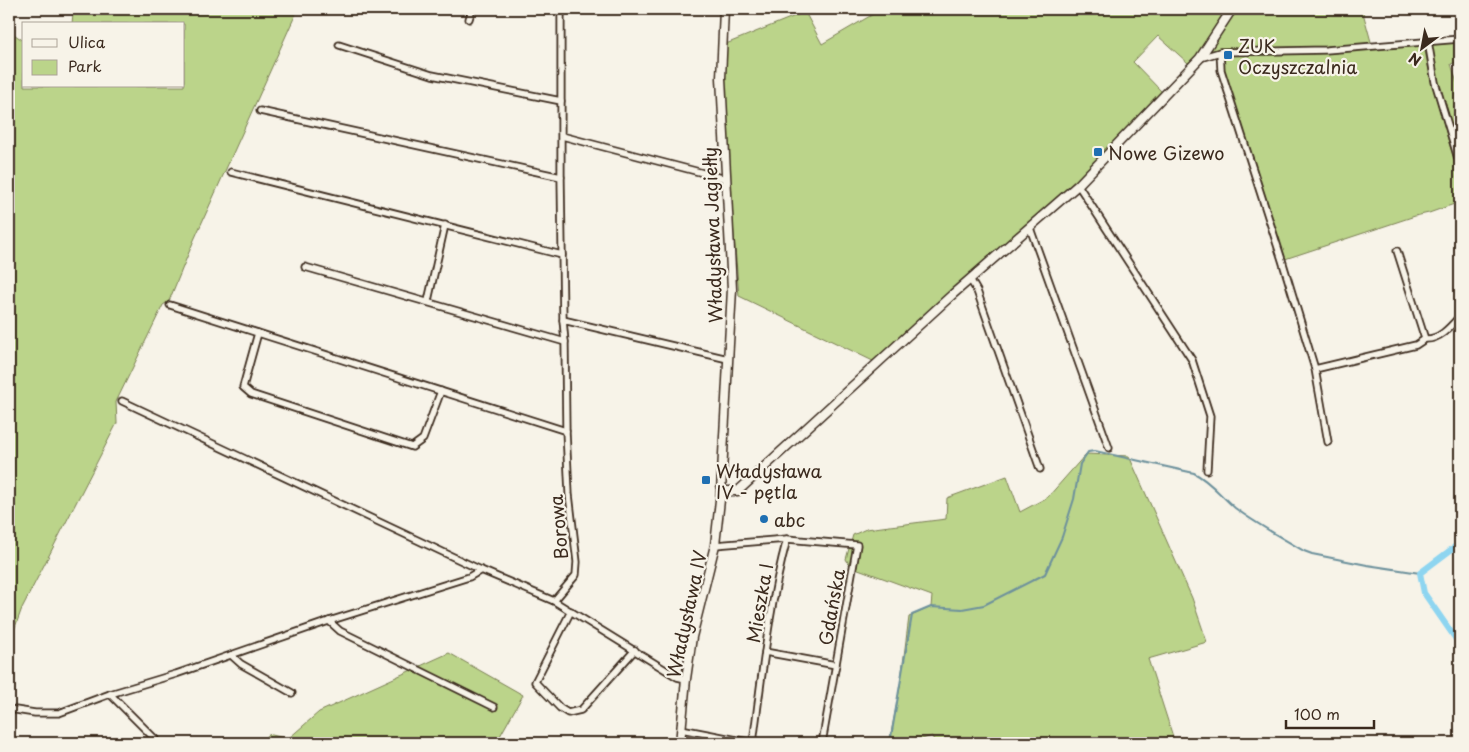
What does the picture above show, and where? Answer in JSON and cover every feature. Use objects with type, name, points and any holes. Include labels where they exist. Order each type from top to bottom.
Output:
[{"type":"street","points":[[470,19],[472,9]]},
{"type":"street","name":"Borowa","points":[[554,601],[576,576],[577,562],[569,494],[566,431],[561,177],[561,9]]},
{"type":"street","name":"Władysława Jagiełły","points":[[721,491],[732,289],[721,78],[724,9]]},
{"type":"street","points":[[721,491],[738,491],[970,279],[1078,185],[1200,58],[1232,9]]},
{"type":"street","points":[[1200,58],[1220,52],[1326,50],[1460,39]]},
{"type":"street","points":[[1428,41],[1435,82],[1460,165]]},
{"type":"street","points":[[339,45],[432,75],[562,101]]},
{"type":"street","points":[[1220,52],[1221,70],[1315,369],[1328,442]]},
{"type":"street","points":[[260,111],[561,177]]},
{"type":"street","points":[[562,136],[726,179]]},
{"type":"street","points":[[231,172],[562,255]]},
{"type":"street","points":[[1078,185],[1192,360],[1210,416],[1207,470]]},
{"type":"street","points":[[428,301],[446,225]]},
{"type":"street","points":[[1030,228],[1109,448]]},
{"type":"street","points":[[1396,251],[1425,339]]},
{"type":"street","points":[[305,266],[565,342]]},
{"type":"street","points":[[970,279],[977,290],[1040,469]]},
{"type":"street","points":[[170,305],[566,431]]},
{"type":"street","points":[[1315,369],[1416,345],[1425,339],[1443,333],[1460,316]]},
{"type":"street","points":[[563,320],[728,359]]},
{"type":"street","points":[[258,333],[243,387],[251,394],[388,440],[412,447],[423,439],[441,391]]},
{"type":"street","points":[[122,402],[481,570],[554,601],[677,677],[686,679]]},
{"type":"street","name":"Władysława IV","points":[[680,743],[692,637],[715,545],[721,491]]},
{"type":"street","name":"Mieszka I","points":[[715,545],[787,539],[765,652],[753,743]]},
{"type":"street","name":"Gdańska","points":[[787,539],[857,544],[822,743]]},
{"type":"street","points":[[9,709],[59,714],[110,694],[329,621],[469,577],[481,570]]},
{"type":"street","points":[[571,611],[535,682],[560,708],[568,713],[581,710],[635,650]]},
{"type":"street","points":[[329,621],[340,631],[494,707]]},
{"type":"street","points":[[765,652],[836,665]]},
{"type":"street","points":[[231,655],[241,664],[292,693]]},
{"type":"street","points":[[110,694],[159,743]]},
{"type":"street","points":[[681,729],[753,743]]},
{"type":"green space","points":[[87,9],[298,9],[194,240],[169,301],[163,305],[116,402],[117,423],[22,608],[9,644],[9,31],[22,40],[22,88],[185,88],[185,22],[72,22],[73,13]]},
{"type":"green space","points":[[882,9],[1362,9],[1373,49],[1424,46],[1430,76],[1460,181],[1460,202],[1282,260],[1218,55],[1205,54],[1188,63],[1158,36],[1133,62],[1162,92],[1078,185],[877,363],[739,296],[721,78],[721,46],[805,12],[822,44]]},
{"type":"green space","points":[[1460,42],[1460,61],[1451,64],[1457,83],[1460,82],[1460,155],[1440,90],[1431,44]]},
{"type":"green space","points":[[1086,454],[1129,456],[1192,598],[1207,642],[1148,659],[1175,743],[935,743],[932,736],[909,743],[889,743],[900,687],[909,617],[931,607],[932,596],[850,566],[846,559],[853,535],[866,529],[946,519],[947,498],[1007,476],[1020,512],[1048,497]]},
{"type":"green space","points":[[449,653],[523,695],[500,736],[512,743],[261,743],[268,734],[288,739],[319,712]]},
{"type":"waterway","points":[[890,743],[912,615],[931,607],[962,609],[984,605],[1045,574],[1062,537],[1074,499],[1080,464],[1088,452],[1095,451],[1194,473],[1210,484],[1243,514],[1312,554],[1420,573]]},
{"type":"waterway","points":[[1460,543],[1420,573],[1424,593],[1460,645]]},
{"type":"place","name":"ZUK Oczyszczalnia","points":[[1228,55]]},
{"type":"place","name":"Nowe Gizewo","points":[[1098,152]]},
{"type":"place","name":"Władysława IV - pętla","points":[[706,480]]},
{"type":"place","name":"abc","points":[[764,519]]}]
